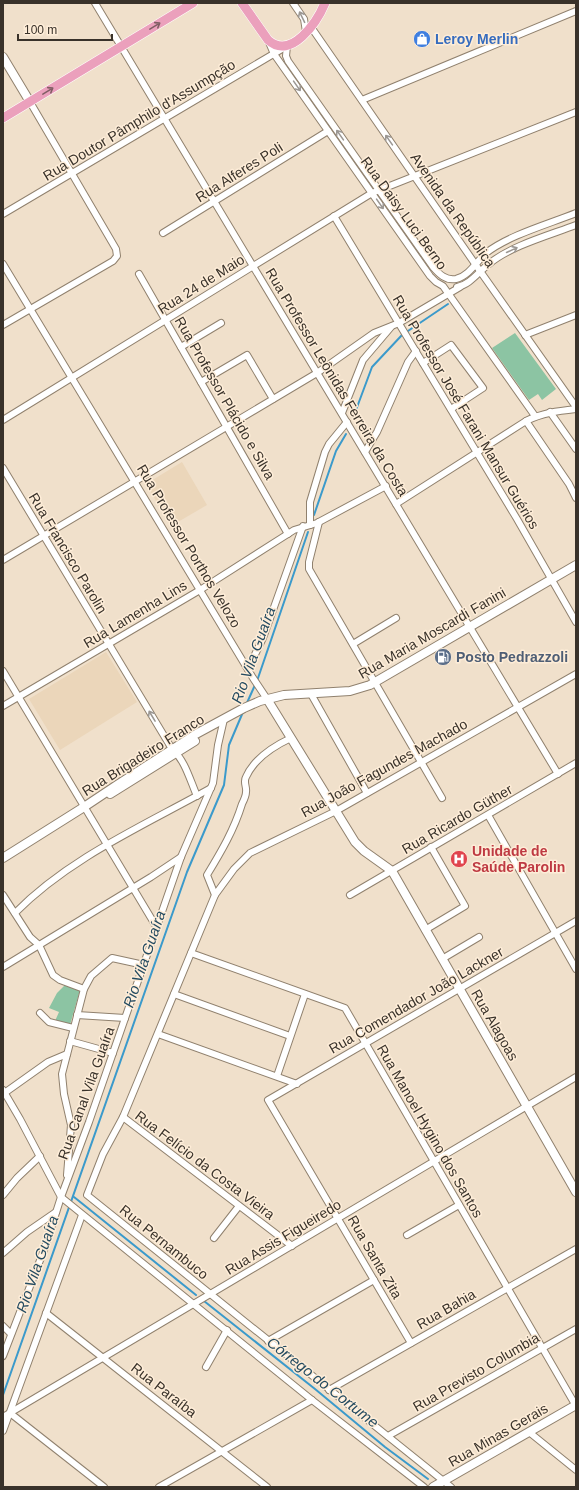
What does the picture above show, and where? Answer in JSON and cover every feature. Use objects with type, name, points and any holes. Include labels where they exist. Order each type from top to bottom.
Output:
[{"type":"main road","points":[[3,118],[193,3]]},
{"type":"main road","name":"Rua Daisy Luci Berno","points":[[242,3],[268,40]]},
{"type":"main road","points":[[268,40],[278,46],[287,46],[297,41],[309,30],[320,14],[325,3]]},
{"type":"street","name":"Rua Professor Leônidas Ferreira da Costa","points":[[96,3],[558,774]]},
{"type":"street","name":"Avenida da República","points":[[294,3],[309,30],[362,100],[576,408]]},
{"type":"street","points":[[362,100],[576,11]]},
{"type":"street","name":"Rua Daisy Luci Berno","points":[[268,40],[274,54],[430,276],[443,286],[449,293],[535,416]]},
{"type":"street","name":"Rua Daisy Luci Berno","points":[[287,46],[286,53],[288,61],[433,267],[447,278],[455,279],[466,273],[475,264]]},
{"type":"street","name":"Rua Doutor Pâmphilo d'Assumpção","points":[[3,214],[287,46]]},
{"type":"street","points":[[3,57],[116,248],[117,256],[113,261],[3,325]]},
{"type":"street","name":"Rua 24 de Maio","points":[[3,420],[372,193],[414,175],[576,112]]},
{"type":"street","name":"Rua Alferes Poli","points":[[163,233],[328,131]]},
{"type":"street","points":[[475,264],[490,251],[505,242],[576,213]]},
{"type":"street","name":"Rua Professor José Farani Mansur Guérios","points":[[334,216],[517,519],[576,622]]},
{"type":"street","points":[[3,560],[318,373],[374,333],[399,323],[467,283],[495,259],[506,253],[576,225]]},
{"type":"street","name":"Rua Professor Porthos Velozo","points":[[3,264],[253,678],[350,835],[360,847],[392,871]]},
{"type":"street","name":"Rua Professor Plácido e Silva","points":[[139,274],[288,534]]},
{"type":"street","points":[[443,286],[460,287]]},
{"type":"street","points":[[525,335],[576,315]]},
{"type":"street","points":[[181,347],[221,323]]},
{"type":"street","points":[[342,413],[363,360],[391,327]]},
{"type":"street","points":[[423,363],[451,345],[483,388],[451,409]]},
{"type":"street","points":[[365,452],[377,432],[408,362],[416,351]]},
{"type":"street","points":[[201,382],[247,355],[273,399]]},
{"type":"street","points":[[396,504],[535,416],[576,408]]},
{"type":"street","points":[[550,412],[576,449]]},
{"type":"street","points":[[526,421],[569,484],[576,498]]},
{"type":"street","points":[[248,669],[263,638],[307,525],[310,502],[325,452],[329,444],[347,422]]},
{"type":"street","name":"Rua Francisco Parolin","points":[[3,468],[184,766],[197,796]]},
{"type":"street","name":"Rua Lamenha Lins","points":[[3,706],[200,590],[288,534],[307,525],[320,522],[386,486]]},
{"type":"street","points":[[320,522],[308,562],[309,569],[442,798]]},
{"type":"street","name":"Rua Maria Moscardi Fanini","points":[[267,699],[284,695],[350,691],[364,688],[576,565]]},
{"type":"street","points":[[353,644],[396,618]]},
{"type":"street","points":[[3,671],[157,928]]},
{"type":"street","name":"Rua João Fagundes Machado","points":[[215,896],[234,869],[250,854],[336,811],[576,674]]},
{"type":"street","points":[[310,694],[367,793]]},
{"type":"street","name":"Rua Brigadeiro Franco","points":[[3,858],[84,807],[118,790],[174,751],[199,739],[224,719],[252,704],[267,699]]},
{"type":"street","name":"Rua Canal Vila Guaíra","points":[[3,1356],[34,1277],[66,1182],[113,1054],[182,856],[214,780],[218,745],[224,719]]},
{"type":"street","name":"Rua Canal Vila Guaíra","points":[[216,724],[218,745]]},
{"type":"street","points":[[123,1117],[215,896],[207,875],[228,840],[240,811],[246,793],[246,777],[262,756],[274,747],[291,738]]},
{"type":"street","name":"Rua Ricardo Güther","points":[[350,895],[576,763]]},
{"type":"street","points":[[15,913],[31,896],[52,880],[107,844],[211,788]]},
{"type":"street","points":[[488,815],[576,969]]},
{"type":"street","points":[[426,930],[465,906],[431,848]]},
{"type":"street","points":[[3,966],[133,889],[182,856]]},
{"type":"street","name":"Rua Alagoas","points":[[392,871],[576,1192]]},
{"type":"street","points":[[3,895],[30,937],[39,945],[51,972],[56,978],[84,989]]},
{"type":"street","name":"Rua Comendador João Lackner","points":[[268,1100],[576,921]]},
{"type":"street","points":[[442,959],[478,937]]},
{"type":"street","name":"Rua Manoel Hygino dos Santos","points":[[191,953],[345,1008],[576,1406]]},
{"type":"street","points":[[66,1182],[71,1125],[62,1080],[73,1028],[84,989],[91,976],[112,958],[144,965]]},
{"type":"street","points":[[174,994],[290,1036]]},
{"type":"street","points":[[277,1076],[305,994]]},
{"type":"street","points":[[40,1013],[49,1022],[73,1028]]},
{"type":"street","points":[[77,1015],[125,1018]]},
{"type":"street","points":[[158,1034],[297,1084]]},
{"type":"street","points":[[70,1042],[113,1054]]},
{"type":"street","points":[[67,1054],[48,1062],[4,1093],[40,1156],[61,1197],[312,1400],[424,1487]]},
{"type":"street","name":"Rua Assis Figueiredo","points":[[3,1417],[576,1078]]},
{"type":"street","name":"Rua Santa Zita","points":[[268,1100],[411,1343]]},
{"type":"street","name":"Rua Pernambuco","points":[[123,1117],[103,1154],[87,1195],[451,1487]]},
{"type":"street","name":"Rua Felício da Costa Vieira","points":[[123,1117],[292,1246]]},
{"type":"street","points":[[3,1195],[17,1178],[40,1156]]},
{"type":"street","points":[[407,1235],[459,1205]]},
{"type":"street","points":[[214,1238],[239,1206]]},
{"type":"street","points":[[3,1253],[19,1238],[56,1212]]},
{"type":"street","points":[[3,1431],[82,1215]]},
{"type":"street","name":"Rua Bahia","points":[[329,1390],[576,1249]]},
{"type":"street","points":[[268,1340],[374,1280]]},
{"type":"street","name":"Rua Paraíba","points":[[46,1313],[267,1487]]},
{"type":"street","points":[[3,1326],[11,1334]]},
{"type":"street","name":"Rua Previsto Columbia","points":[[388,1436],[576,1329]]},
{"type":"street","points":[[206,1367],[227,1330]]},
{"type":"street","points":[[159,1487],[312,1400]]},
{"type":"street","name":"Rua Minas Gerais","points":[[433,1487],[576,1406]]},
{"type":"street","points":[[10,1413],[104,1487]]},
{"type":"street","points":[[529,1432],[576,1470]]},
{"type":"shaded area","points":[[182,462],[207,505],[171,526],[146,484]]},
{"type":"shaded area","points":[[106,652],[137,702],[60,750],[29,699]]},
{"type":"green space","points":[[515,333],[556,389],[542,400],[538,394],[529,400],[492,348]]},
{"type":"green space","points":[[65,985],[80,990],[70,1025],[55,1021],[59,1012],[49,1008],[57,993]]},
{"type":"waterway","name":"Rio Vila Guaíra","points":[[353,418],[372,367],[402,335],[448,304]]},
{"type":"waterway","name":"Rio Vila Guaíra","points":[[314,515],[336,451],[346,434]]},
{"type":"waterway","name":"Rio Vila Guaíra","points":[[257,681],[308,532]]},
{"type":"waterway","name":"Rio Vila Guaíra","points":[[246,705],[255,685]]},
{"type":"waterway","name":"Rio Vila Guaíra","points":[[3,1395],[187,872],[224,785],[229,745],[243,712]]},
{"type":"waterway","name":"Córrego do Cortume","points":[[74,1197],[196,1295]]},
{"type":"waterway","name":"Córrego do Cortume","points":[[204,1301],[385,1447],[428,1479]]},
{"type":"place","name":"Leroy Merlin","points":[[422,39]]},
{"type":"place","name":"Posto Pedrazzoli","points":[[443,657]]},
{"type":"place","name":"Unidade de Saúde Parolin","points":[[459,859]]}]
